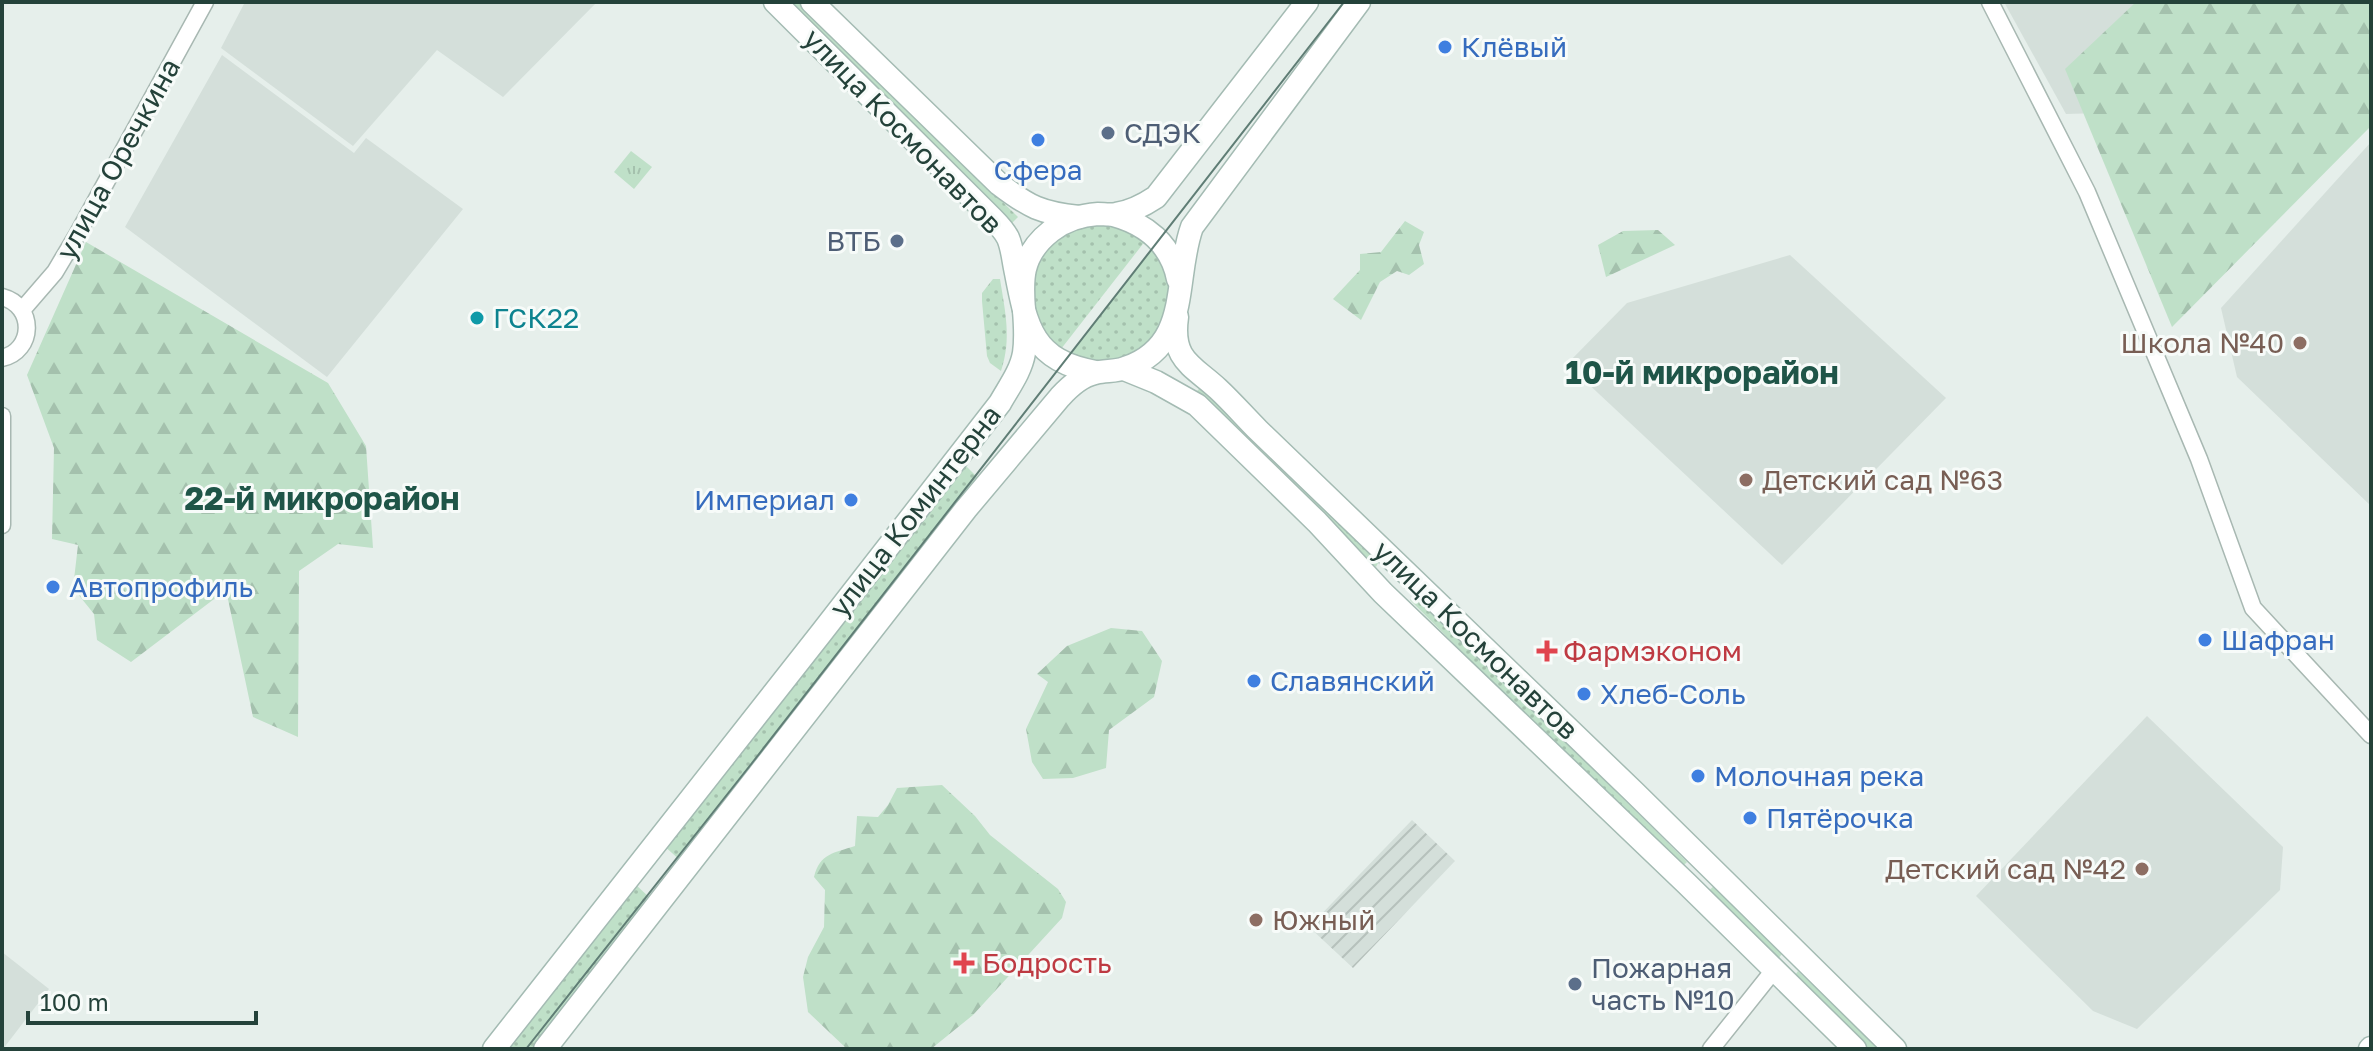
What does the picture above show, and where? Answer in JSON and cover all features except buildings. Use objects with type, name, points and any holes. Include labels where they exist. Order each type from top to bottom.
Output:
[{"type":"street","name":"улица Оречкина","points":[[23,309],[63,260],[205,2]]},
{"type":"street","name":"улица Космонавтов","points":[[775,2],[1006,234],[1030,328],[1046,350],[1070,366],[1096,372]]},
{"type":"street","name":"улица Космонавтов","points":[[812,2],[999,184],[1028,205],[1044,212],[1080,217]]},
{"type":"street","name":"улица Коминтерна","points":[[494,1049],[1000,403],[1024,354],[1024,271],[1035,249],[1051,231],[1080,217],[1130,211],[1156,197],[1307,2]]},
{"type":"street","name":"улица Коминтерна","points":[[545,1049],[966,509],[1067,389],[1096,372],[1124,369],[1138,363],[1161,345],[1170,333],[1179,303],[1186,246],[1192,227],[1359,2]]},
{"type":"street","points":[[1990,2],[2087,192],[2199,459],[2253,608],[2371,735]]},
{"type":"street","name":"улица Космонавтов","points":[[1113,215],[1145,228],[1169,253],[1180,286],[1176,335],[1190,367],[1217,387],[1895,1049]]},
{"type":"street","points":[[2,297],[16,302],[23,309],[26,319],[23,340],[11,356],[2,358]]},
{"type":"street","name":"улица Космонавтов","points":[[1124,369],[1156,382],[1197,405],[1317,522],[1383,593],[1855,1049]]},
{"type":"street","points":[[2,416],[2,525]]},
{"type":"street","points":[[1383,593],[1405,571]]},
{"type":"street","points":[[1711,1049],[1774,970]]},
{"type":"shaded area","points":[[245,2],[597,2],[503,97],[437,50],[353,146],[221,48]]},
{"type":"shaded area","points":[[2004,2],[2256,2],[2135,112],[2066,114]]},
{"type":"shaded area","points":[[222,55],[354,153],[366,138],[463,209],[327,377],[125,227]]},
{"type":"shaded area","name":"Школа №40","points":[[2371,142],[2371,506],[2237,377],[2221,308]]},
{"type":"shaded area","points":[[1790,255],[1946,398],[1782,565],[1567,364],[1627,303]]},
{"type":"shaded area","name":"Детский сад №42","points":[[2147,716],[2283,847],[2280,890],[2137,1029],[2093,1011],[1976,896]]},
{"type":"shaded area","points":[[1412,820],[1455,861],[1353,968],[1309,927]]},
{"type":"shaded area","points":[[2,952],[49,989],[3,1049],[2,1049]]},
{"type":"green space","points":[[787,2],[798,2],[1018,217],[1012,223]]},
{"type":"green space","points":[[2136,2],[2371,2],[2371,126],[2172,327],[2065,69]]},
{"type":"green space","points":[[631,151],[652,167],[634,189],[614,172]]},
{"type":"green space","points":[[1405,221],[1424,232],[1419,245],[1424,264],[1409,275],[1397,271],[1380,282],[1361,320],[1333,299],[1360,270],[1360,254],[1381,252]]},
{"type":"green space","points":[[1114,224],[1146,240],[1061,349],[1038,318],[1033,300],[1037,266],[1045,250],[1077,227]]},
{"type":"green space","points":[[1658,230],[1675,245],[1606,277],[1598,245],[1623,231]]},
{"type":"green space","points":[[86,242],[328,383],[366,446],[373,548],[338,544],[299,571],[298,737],[253,717],[226,590],[131,662],[97,640],[94,614],[73,588],[78,545],[52,539],[54,448],[27,375]]},
{"type":"green space","points":[[1154,246],[1166,271],[1170,293],[1166,311],[1150,340],[1134,353],[1113,360],[1093,360],[1071,354]]},
{"type":"green space","points":[[993,279],[1000,279],[1006,325],[1006,348],[1001,371],[990,363],[987,356],[982,301],[982,293]]},
{"type":"green space","points":[[1201,387],[1380,559],[1376,567],[1195,393]]},
{"type":"green space","points":[[963,463],[980,480],[681,861],[663,845]]},
{"type":"green space","points":[[1417,594],[1687,862],[1680,869],[1410,600]]},
{"type":"green space","points":[[1111,628],[1142,631],[1162,661],[1154,697],[1109,730],[1106,768],[1073,778],[1043,779],[1032,762],[1026,729],[1048,682],[1037,674],[1067,646]]},
{"type":"green space","points":[[942,785],[990,835],[1058,889],[1066,902],[1062,918],[973,1015],[931,1049],[847,1049],[808,1012],[803,977],[808,957],[824,927],[825,890],[814,877],[824,858],[855,846],[857,816],[878,817],[897,788]]},
{"type":"green space","points":[[634,883],[651,899],[533,1049],[504,1049]]},
{"type":"green space","points":[[1714,886],[1782,954],[1776,961],[1707,892]]},
{"type":"green space","points":[[1798,971],[1880,1049],[1865,1049],[1793,978]]},
{"type":"tram line","points":[[526,1049],[1344,2]]},
{"type":"place","name":"Клёвый","points":[[1445,47]]},
{"type":"place","name":"СДЭК","points":[[1108,133]]},
{"type":"place","name":"Сфера","points":[[1038,140]]},
{"type":"place","name":"ВТБ","points":[[897,241]]},
{"type":"place","name":"ГСК22","points":[[477,318]]},
{"type":"place","name":"Школа №40","points":[[2300,343]]},
{"type":"place","name":"Детский сад №63","points":[[1746,480]]},
{"type":"place","name":"Империал","points":[[851,500]]},
{"type":"place","name":"Автопрофиль","points":[[53,587]]},
{"type":"place","name":"Шафран","points":[[2205,640]]},
{"type":"place","name":"Фармэконом","points":[[1547,651]]},
{"type":"place","name":"Славянский","points":[[1254,681]]},
{"type":"place","name":"Хлеб-Соль","points":[[1584,694]]},
{"type":"place","name":"Молочная река","points":[[1698,776]]},
{"type":"place","name":"Пятёрочка","points":[[1750,818]]},
{"type":"place","name":"Детский сад №42","points":[[2142,869]]},
{"type":"place","name":"Южный","points":[[1256,920]]},
{"type":"place","name":"Бодрость","points":[[964,963]]},
{"type":"place","name":"Пожарная часть №10","points":[[1575,984]]},
{"type":"district","name":"10-й микрорайон","points":[[1702,373]]},
{"type":"district","name":"22-й микрорайон","points":[[322,499]]}]
